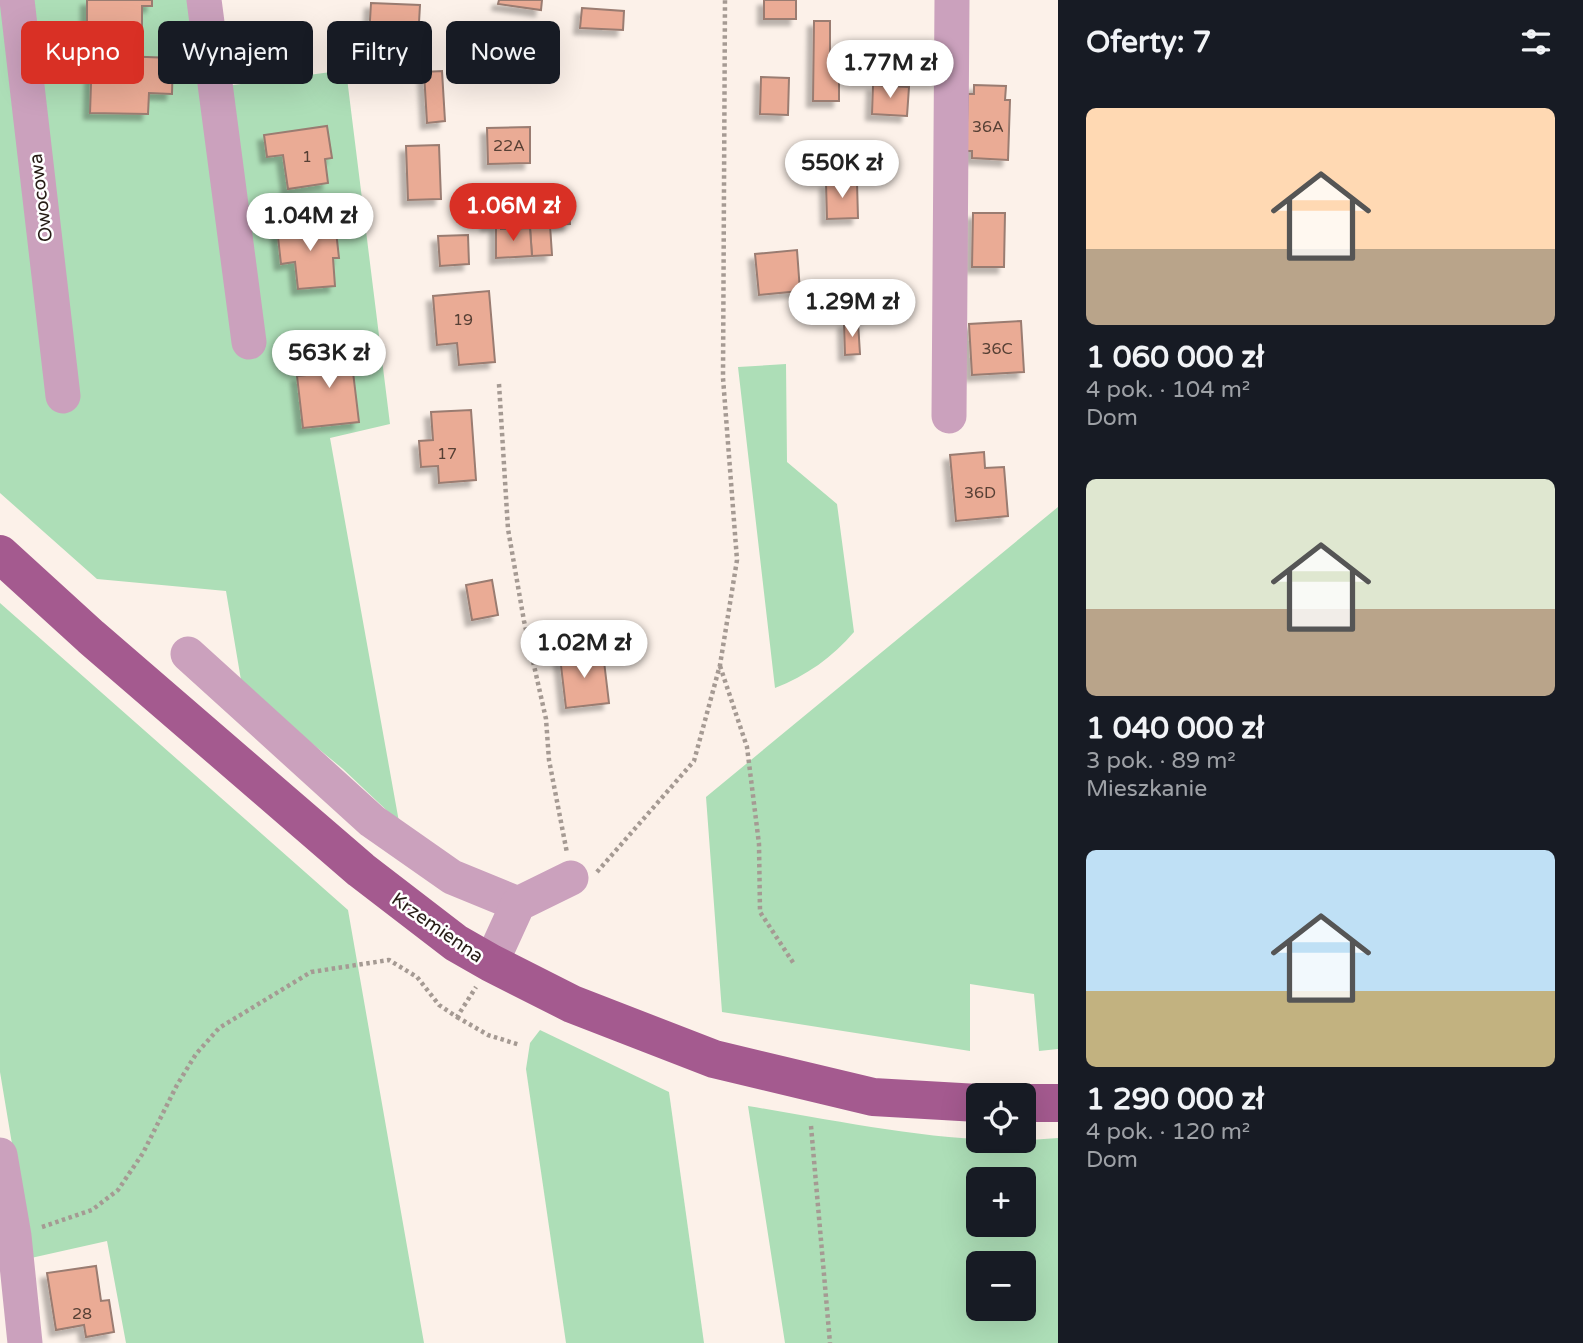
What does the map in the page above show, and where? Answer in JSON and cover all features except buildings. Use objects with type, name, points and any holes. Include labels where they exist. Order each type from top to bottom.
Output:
[{"type":"main road","name":"Krzemienna","points":[[0,554],[91,637],[361,870],[436,929],[491,963],[572,1004],[714,1059],[873,1097],[966,1102]]},
{"type":"main road","points":[[1036,1103],[1058,1103]]},
{"type":"street","name":"Owocowa","points":[[17,0],[63,396]]},
{"type":"street","points":[[204,0],[249,342]]},
{"type":"street","points":[[949,416],[952,0]]},
{"type":"street","points":[[188,654],[372,821],[452,877],[518,904]]},
{"type":"street","points":[[491,963],[518,904],[571,878]]},
{"type":"street","points":[[0,1155],[15,1236],[25,1343]]},
{"type":"path","points":[[499,384],[508,528],[524,621],[546,719],[549,760],[571,878],[593,877],[694,761],[720,665],[737,560],[723,378],[725,0]]},
{"type":"path","points":[[720,665],[747,747],[758,844],[760,912],[794,964]]},
{"type":"path","points":[[15,1236],[92,1210],[118,1190],[143,1153],[177,1085],[196,1054],[219,1028],[311,972],[388,960],[417,977],[439,1005],[457,1017],[488,1035],[520,1045]]},
{"type":"path","points":[[457,1017],[491,963]]},
{"type":"path","points":[[811,1126],[830,1343]]},
{"type":"green space","points":[[0,0],[197,0],[200,21],[158,21],[158,84],[210,84],[211,88],[241,84],[313,84],[313,74],[327,73],[327,84],[348,84],[390,424],[330,438],[399,822],[343,769],[242,686],[226,591],[97,579],[0,493]]},
{"type":"green space","points":[[786,364],[787,462],[837,504],[854,632],[818,665],[775,688],[738,367]]},
{"type":"green space","points":[[1058,507],[1058,1049],[1039,1051],[1034,994],[970,984],[970,1051],[722,1012],[706,797]]},
{"type":"green space","points":[[0,603],[348,910],[424,1343],[126,1343],[107,1241],[31,1258],[0,1072]]},
{"type":"green space","points":[[540,1030],[669,1092],[704,1343],[566,1343],[526,1069],[530,1043]]},
{"type":"green space","points":[[748,1106],[903,1132],[966,1138],[966,1153],[1036,1153],[1036,1139],[1058,1138],[1058,1343],[785,1343]]}]
